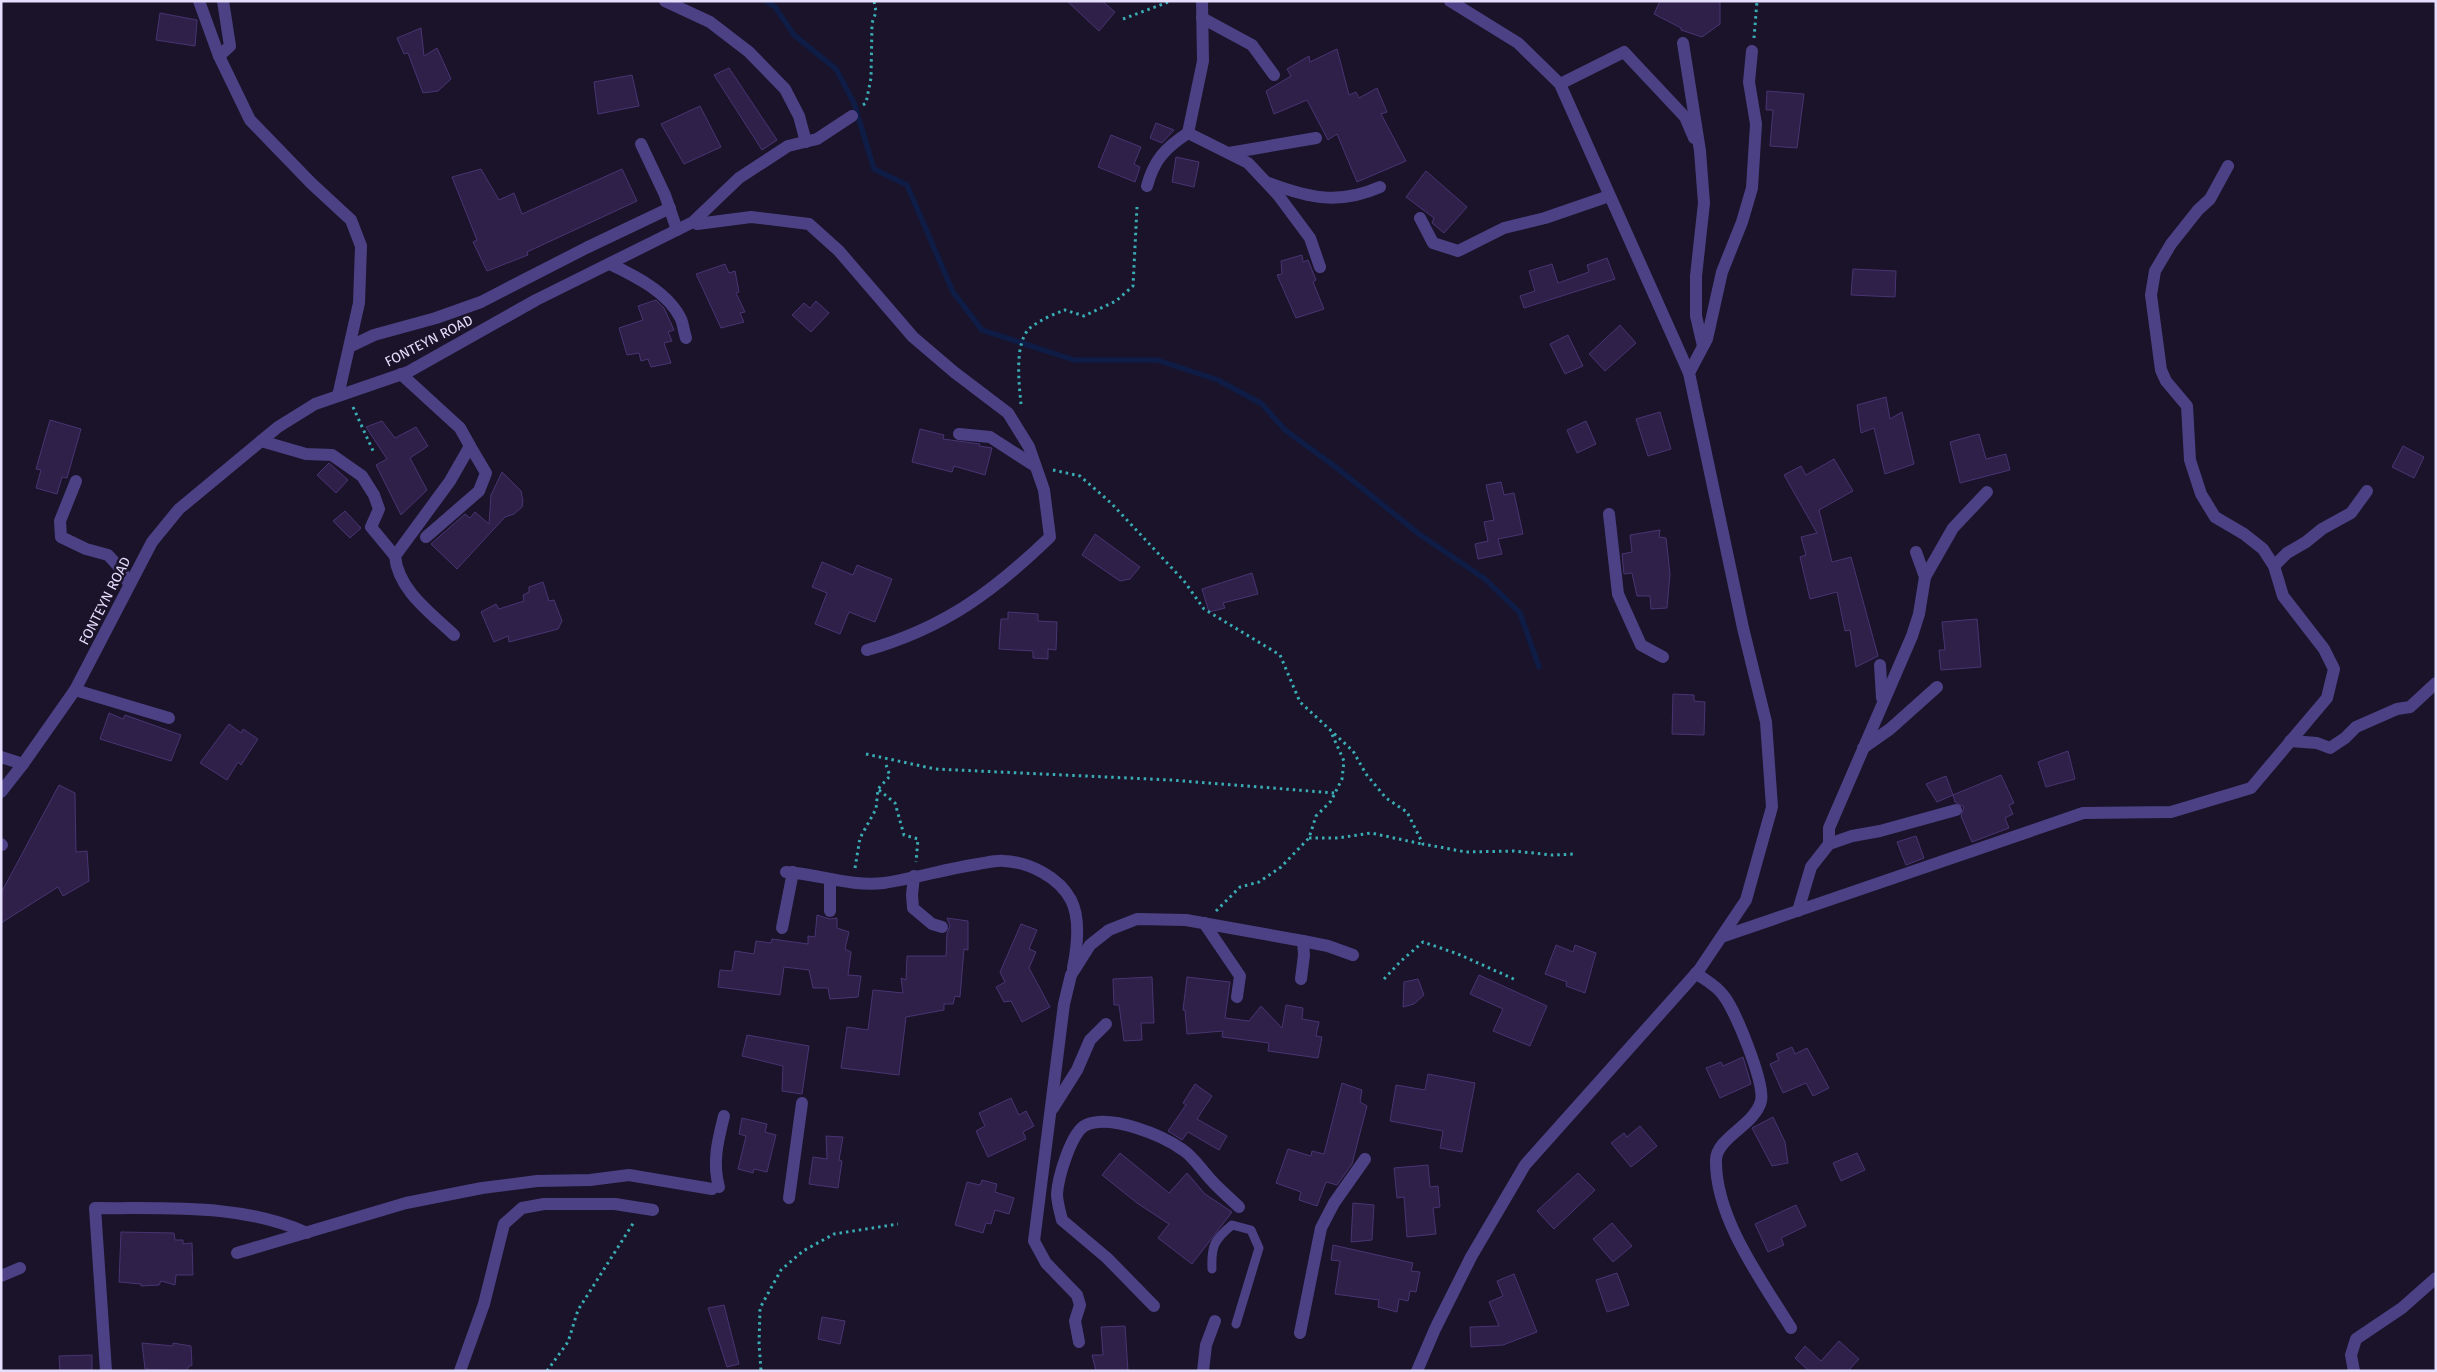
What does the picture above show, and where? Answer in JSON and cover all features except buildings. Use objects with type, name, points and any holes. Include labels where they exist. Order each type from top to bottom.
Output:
[{"type":"street","points":[[198,1],[219,56],[250,120],[351,220],[361,246],[360,303],[342,395]]},
{"type":"street","points":[[219,56],[230,46],[223,1]]},
{"type":"street","points":[[665,1],[710,22],[749,52],[785,89],[799,116],[806,142]]},
{"type":"street","points":[[1147,186],[1152,167],[1176,141],[1188,133],[1203,61],[1202,1]]},
{"type":"street","points":[[1417,1371],[1435,1329],[1471,1257],[1524,1165],[1696,973],[1724,936],[1746,900],[1772,807],[1766,722],[1743,628],[1689,373],[1560,84],[1518,43],[1450,1]]},
{"type":"street","points":[[1202,18],[1252,45],[1274,76]]},
{"type":"street","points":[[1683,43],[1700,151],[1704,203],[1696,276],[1696,316],[1703,346]]},
{"type":"street","points":[[1689,373],[1706,339],[1722,272],[1742,222],[1752,188],[1756,124],[1749,82],[1752,51]]},
{"type":"street","points":[[1560,84],[1624,52],[1685,117],[1700,151]]},
{"type":"street","name":"FONTEYN ROAD","points":[[23,764],[75,690],[152,542],[179,509],[278,427],[315,404],[401,374],[536,300],[693,222],[739,178],[788,146],[817,139],[852,116]]},
{"type":"street","points":[[1188,133],[1248,163],[1266,182],[1310,238],[1320,268]]},
{"type":"street","points":[[1229,153],[1316,138]]},
{"type":"street","points":[[640,144],[670,208],[677,230]]},
{"type":"street","points":[[1724,936],[2083,812],[2171,812],[2251,788],[2327,698],[2334,669],[2324,649],[2283,596],[2274,566],[2263,549],[2216,517],[2201,494],[2190,460],[2187,406],[2166,381],[2156,347],[2151,296],[2155,271],[2170,244],[2210,199],[2228,166]]},
{"type":"street","points":[[1266,182],[1291,192],[1325,199],[1361,195],[1380,186]]},
{"type":"street","points":[[1420,218],[1433,243],[1458,251],[1504,228],[1545,218],[1609,196]]},
{"type":"street","points":[[351,346],[374,335],[436,318],[481,302],[586,248],[670,208]]},
{"type":"street","points":[[698,224],[751,217],[809,224],[839,251],[913,337],[954,372],[1008,413],[1040,467],[1050,537],[1014,572],[944,621],[903,640],[867,650]]},
{"type":"street","points":[[610,264],[634,276],[663,296],[680,318],[686,338]]},
{"type":"street","points":[[401,374],[460,428],[486,473],[479,490],[426,537]]},
{"type":"street","points":[[959,434],[990,437],[1040,467]]},
{"type":"street","points":[[261,441],[306,454],[332,455],[362,476],[374,495],[378,509],[371,527],[396,556],[397,570],[414,596],[454,635]]},
{"type":"street","points":[[396,556],[450,481],[470,446]]},
{"type":"street","points":[[76,481],[60,522],[61,537],[86,549],[108,555],[120,568],[130,584]]},
{"type":"street","points":[[2274,566],[2286,553],[2352,513],[2367,491]]},
{"type":"street","points":[[1829,844],[1829,828],[1882,701],[1912,636],[1919,614],[1925,577],[1953,528],[1986,492]]},
{"type":"street","points":[[1609,514],[1618,594],[1641,645],[1663,657]]},
{"type":"street","points":[[1916,552],[1925,577]]},
{"type":"street","points":[[1880,665],[1882,701]]},
{"type":"street","points":[[2290,741],[2317,743],[2330,748],[2345,738],[2356,726],[2397,709],[2410,707],[2436,683]]},
{"type":"street","points":[[1863,748],[1890,729],[1937,687]]},
{"type":"street","points":[[75,690],[169,718]]},
{"type":"street","points":[[1,757],[23,764],[1,792]]},
{"type":"street","points":[[1798,911],[1811,867],[1829,844],[1852,836],[1880,832],[1956,810]]},
{"type":"street","points":[[782,928],[790,872],[853,882],[883,883],[1003,861],[1030,865],[1056,882],[1072,900],[1076,923],[1076,948],[1064,1004],[1034,1240],[1046,1263],[1077,1295],[1080,1304],[1076,1320],[1079,1342]]},
{"type":"street","points":[[914,876],[913,908],[932,924],[942,927]]},
{"type":"street","points":[[830,879],[830,911]]},
{"type":"street","points":[[1071,975],[1090,945],[1109,930],[1137,919],[1208,919],[1328,946],[1352,955]]},
{"type":"street","points":[[1208,919],[1240,976],[1237,997]]},
{"type":"street","points":[[1301,979],[1304,955],[1303,941]]},
{"type":"street","points":[[1696,973],[1722,993],[1737,1016],[1760,1084],[1761,1101],[1748,1123],[1724,1143],[1716,1158],[1718,1184],[1736,1238],[1792,1328]]},
{"type":"street","points":[[1049,1117],[1077,1070],[1090,1040],[1106,1024]]},
{"type":"street","points":[[789,1198],[802,1103]]},
{"type":"street","points":[[237,1253],[406,1204],[482,1188],[538,1181],[590,1180],[629,1175],[715,1188],[716,1147],[724,1116]]},
{"type":"street","points":[[1154,1306],[1107,1258],[1062,1220],[1057,1194],[1063,1166],[1074,1139],[1084,1126],[1100,1121],[1128,1126],[1157,1136],[1185,1150],[1212,1181],[1240,1207]]},
{"type":"street","points":[[1300,1333],[1321,1228],[1334,1203],[1365,1159]]},
{"type":"street","points":[[460,1371],[484,1304],[504,1224],[522,1208],[544,1204],[615,1204],[653,1210]]},
{"type":"street","points":[[106,1371],[95,1208],[200,1210],[246,1214],[286,1223],[307,1233]]},
{"type":"street","points":[[1,1276],[9,1271],[20,1268]]},
{"type":"street","points":[[2354,1371],[2351,1355],[2356,1339],[2402,1308],[2436,1278]]},
{"type":"street","points":[[1203,1371],[1206,1345],[1215,1321]]},
{"type":"lane","points":[[1212,1269],[1211,1250],[1218,1237],[1232,1225],[1251,1230],[1259,1248],[1236,1324]]},
{"type":"path","points":[[852,116],[866,103],[870,78],[872,23],[876,12],[874,1]]},
{"type":"path","points":[[1123,19],[1171,1]]},
{"type":"path","points":[[1752,51],[1757,1]]},
{"type":"path","points":[[1021,406],[1019,357],[1029,328],[1066,310],[1084,316],[1116,301],[1133,286],[1138,207]]},
{"type":"path","points":[[342,395],[374,453]]},
{"type":"path","points":[[1040,467],[1080,476],[1145,537],[1184,581],[1204,609],[1280,654],[1300,702],[1353,751],[1366,774],[1386,798],[1407,812],[1423,844]]},
{"type":"path","points":[[1208,919],[1240,887],[1259,882],[1274,872],[1309,838],[1316,816],[1331,801],[1342,779],[1344,761],[1331,730]]},
{"type":"path","points":[[866,754],[935,769],[1161,780],[1335,793]]},
{"type":"path","points":[[853,882],[860,838],[876,809],[878,789],[890,776],[885,762]]},
{"type":"path","points":[[878,789],[895,803],[904,835],[918,839],[914,876]]},
{"type":"path","points":[[1309,838],[1338,838],[1371,833],[1466,852],[1514,851],[1552,855],[1575,854]]},
{"type":"path","points":[[1384,979],[1423,942],[1458,954],[1516,980]]},
{"type":"path","points":[[547,1371],[568,1342],[578,1310],[634,1222],[653,1210]]},
{"type":"path","points":[[761,1370],[759,1344],[760,1308],[781,1270],[803,1251],[834,1234],[898,1224]]},
{"type":"waterway","points":[[766,1],[775,7],[794,35],[836,69],[854,103],[874,169],[907,185],[953,292],[982,330],[1074,360],[1157,360],[1218,380],[1262,404],[1285,430],[1337,468],[1419,534],[1485,579],[1520,613],[1539,667]]}]
